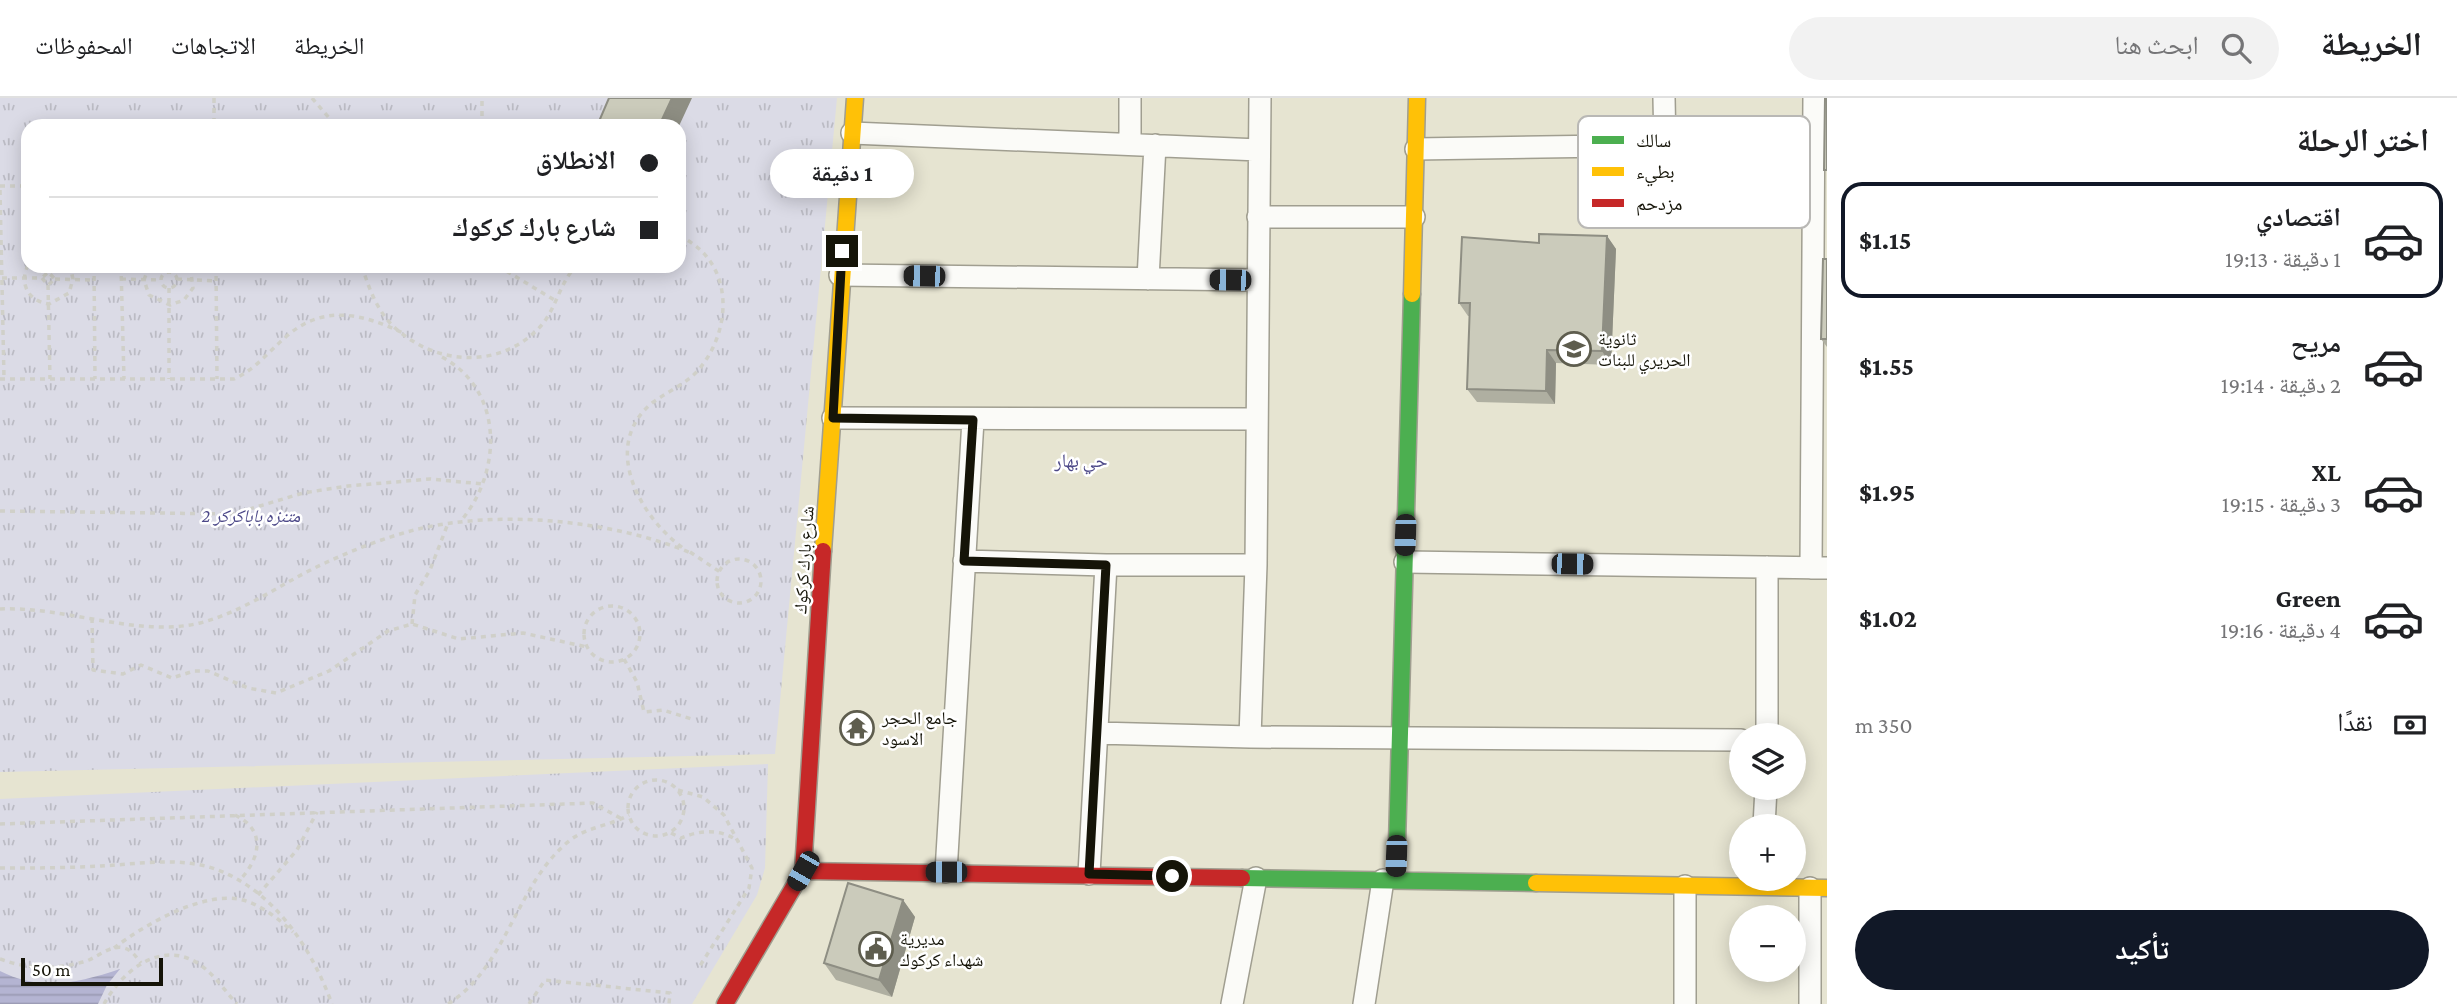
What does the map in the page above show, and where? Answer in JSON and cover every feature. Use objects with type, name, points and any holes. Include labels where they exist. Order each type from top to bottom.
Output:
[{"type":"street","name":"شارع بارك كركوك","points":[[726,1004],[803,871],[840,275],[855,98]]},
{"type":"street","points":[[1130,98],[1130,144]]},
{"type":"street","points":[[1250,737],[1256,565],[1255,419],[1260,98]]},
{"type":"street","points":[[1364,1004],[1390,880],[1400,738],[1417,98]]},
{"type":"street","points":[[1664,98],[1664,116]]},
{"type":"street","points":[[1405,562],[1819,568],[1820,256],[1813,143],[1814,98]]},
{"type":"street","points":[[852,133],[1259,150]]},
{"type":"street","points":[[1148,279],[1155,145]]},
{"type":"street","points":[[1416,149],[1578,147]]},
{"type":"street","points":[[1258,217],[1414,217]]},
{"type":"street","points":[[840,275],[1257,280]]},
{"type":"street","points":[[833,418],[1255,419]]},
{"type":"street","points":[[946,872],[973,420]]},
{"type":"street","points":[[964,561],[1256,565]]},
{"type":"street","points":[[1089,874],[1106,565]]},
{"type":"street","points":[[1767,567],[1767,723]]},
{"type":"street","points":[[1097,733],[1250,737],[1729,740]]},
{"type":"street","points":[[803,871],[1685,886],[1729,884]]},
{"type":"street","points":[[1232,1004],[1256,878]]},
{"type":"street","points":[[1685,886],[1685,1004]]},
{"type":"street","points":[[1810,1004],[1818,888]]},
{"type":"street","points":[[743,1004],[747,967]]},
{"type":"path","points":[[214,98],[214,119]]},
{"type":"path","points":[[312,98],[330,119]]},
{"type":"path","points":[[482,98],[482,119]]},
{"type":"path","points":[[21,187],[0,188],[2,379],[234,379],[245,374],[288,335],[329,314],[343,313],[370,319],[403,333],[467,374],[487,412],[491,453],[483,484],[458,524]]},
{"type":"path","points":[[686,239],[694,243],[715,265],[720,281],[722,316],[718,334],[701,368],[640,416],[628,443],[627,461],[635,492],[654,521],[691,553],[720,572]]},
{"type":"path","points":[[26,273],[24,278],[31,297],[49,304]]},
{"type":"path","points":[[2,278],[42,278],[47,273]]},
{"type":"path","points":[[49,273],[55,279]]},
{"type":"path","points":[[49,304],[69,293],[73,279],[72,273]]},
{"type":"path","points":[[94,273],[95,379]]},
{"type":"path","points":[[121,273],[124,379]]},
{"type":"path","points":[[146,273],[144,280],[149,295],[170,305],[184,300],[193,288],[192,273]]},
{"type":"path","points":[[167,273],[161,280],[163,286],[169,288]]},
{"type":"path","points":[[171,273],[177,279],[216,281]]},
{"type":"path","points":[[215,273],[217,379]]},
{"type":"path","points":[[365,273],[380,309],[403,333]]},
{"type":"path","points":[[510,273],[556,301]]},
{"type":"path","points":[[429,349],[444,355],[475,359],[504,352],[536,331],[556,301],[570,273]]},
{"type":"path","points":[[42,278],[48,285],[50,379]]},
{"type":"path","points":[[48,285],[55,279],[94,280]]},
{"type":"path","points":[[121,279],[161,280]]},
{"type":"path","points":[[169,379],[169,288],[177,279]]},
{"type":"path","points":[[0,511],[233,514],[303,494],[348,486],[430,479],[483,484]]},
{"type":"path","points":[[0,610],[30,609],[150,626],[199,623],[244,606],[348,554],[414,530],[458,524],[538,522],[592,527],[653,538],[691,553]]},
{"type":"path","points":[[412,624],[415,595],[430,570],[448,526]]},
{"type":"path","points":[[733,561],[747,561],[760,575],[760,590],[750,601],[743,603],[728,600],[719,588],[720,572],[733,561]]},
{"type":"path","points":[[92,618],[93,670],[123,674],[141,665],[172,678],[194,671],[208,671],[248,688],[276,693],[329,671],[388,631],[412,624],[459,639],[523,633],[587,647],[607,662],[624,659],[635,651],[640,636],[637,620],[624,608],[607,606],[592,614],[584,630],[587,647]]},
{"type":"path","points":[[624,659],[637,682],[644,712],[663,710],[695,720]]},
{"type":"path","points":[[678,790],[683,798],[684,816],[671,833],[657,837],[639,831],[629,816],[630,796],[644,782],[663,780],[678,790],[696,793],[714,805],[732,825],[752,868],[749,888],[698,970]]},
{"type":"path","points":[[0,824],[593,803],[622,819]]},
{"type":"path","points":[[258,895],[297,850],[317,811]]},
{"type":"path","points":[[234,814],[251,828],[257,847],[254,864],[239,881]]},
{"type":"path","points":[[448,1004],[489,963],[536,880],[570,840],[629,816]]},
{"type":"path","points":[[671,833],[681,838],[698,831],[719,834],[734,838],[745,850]]},
{"type":"path","points":[[0,868],[161,862],[218,870],[239,881],[285,919],[299,938],[332,1004]]},
{"type":"path","points":[[0,959],[16,965],[51,967],[83,962],[114,948],[162,917],[226,899],[243,900],[259,908],[299,938]]},
{"type":"path","points":[[114,948],[125,948],[141,963]]},
{"type":"path","points":[[104,1004],[119,981],[141,963],[154,957],[171,956],[197,962],[220,982],[237,1004]]},
{"type":"path","points":[[529,1004],[545,980],[670,993],[669,1004]]},
{"type":"green space","name":"متنزه باباكركر 2","points":[[0,98],[837,98],[775,754],[0,772]]},
{"type":"green space","points":[[768,764],[765,868],[757,895],[692,1004],[0,1004],[0,799]]},
{"type":"water","points":[[120,969],[107,985],[98,1004],[0,1004],[0,971],[30,982],[60,983]]},
{"type":"building","points":[[609,98],[672,98],[662,119],[600,119]]},
{"type":"building","points":[[1827,98],[1827,170],[1824,170]]},
{"type":"building","name":"ثانوية الحريري للبنات","points":[[1539,234],[1607,236],[1602,351],[1547,350],[1546,391],[1467,389],[1470,303],[1459,303],[1462,237],[1539,243]]},
{"type":"building","points":[[1823,259],[1827,259],[1827,339],[1821,339]]},
{"type":"building","name":"مديرية شهداء كركوك","points":[[848,883],[903,900],[879,980],[824,963]]},
{"type":"traffic: fast","points":[[1396,880],[1412,294]]},
{"type":"traffic: fast","points":[[1242,878],[1536,883]]},
{"type":"traffic: slow","points":[[823,551],[855,98]]},
{"type":"traffic: slow","points":[[1412,294],[1417,98]]},
{"type":"traffic: slow","points":[[1536,883],[1827,888]]},
{"type":"traffic: jam","points":[[725,1004],[803,871],[823,551]]},
{"type":"traffic: jam","points":[[803,871],[1242,878]]},
{"type":"place","name":"ثانوية الحريري للبنات","points":[[1574,349]]},
{"type":"place","name":"جامع الحجر الاسود","points":[[857,728]]},
{"type":"place","name":"مديرية شهداء كركوك","points":[[876,949]]},
{"type":"district","name":"حي بهار","points":[[1081,460]]},
{"type":"route","points":[[842,251],[833,418],[973,420],[964,561],[1106,565],[1089,874],[1172,876]]}]
